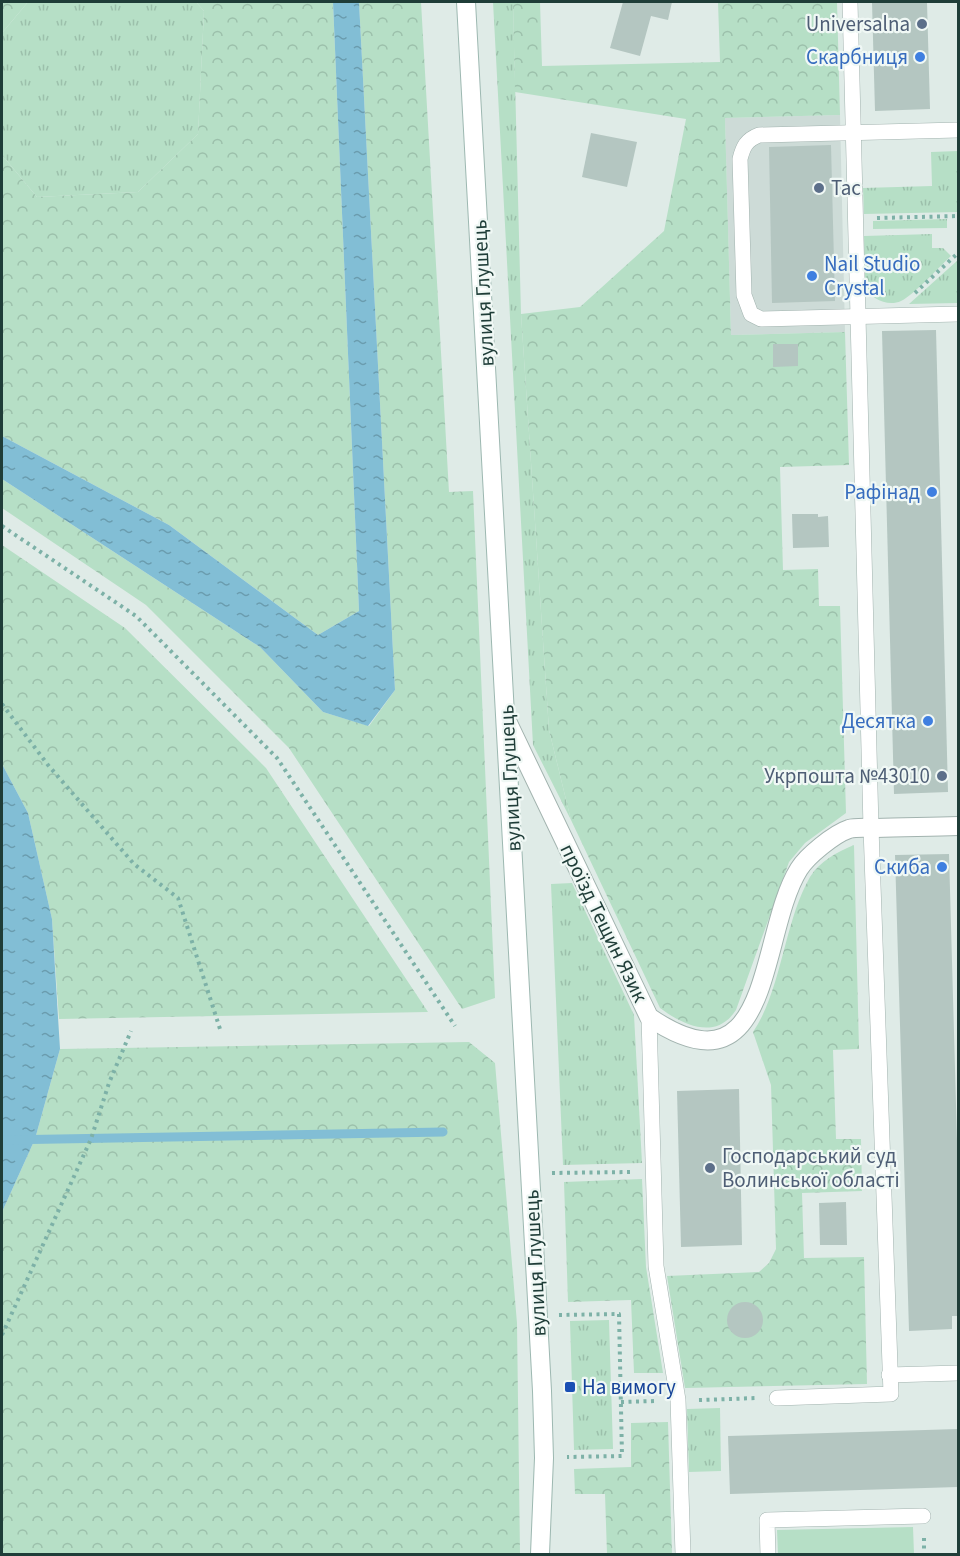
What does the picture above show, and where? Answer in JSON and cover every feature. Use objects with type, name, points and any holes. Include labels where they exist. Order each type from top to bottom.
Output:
[{"type":"street","name":"вулиця Глушець","points":[[466,2],[538,1316],[544,1458],[540,1554]]},
{"type":"street","name":"проїзд Тещин Язик","points":[[507,721],[649,1017],[685,1038],[698,1041],[728,1036],[741,1028],[754,1003],[799,869],[814,853],[849,829],[958,826]]},
{"type":"lane","points":[[777,1398],[891,1394],[871,828],[850,2]]},
{"type":"lane","points":[[958,130],[759,135],[750,139],[743,147],[740,159],[744,295],[751,315],[761,319],[958,314]]},
{"type":"lane","points":[[649,1017],[656,1266],[678,1400],[683,1554]]},
{"type":"lane","points":[[889,1375],[958,1373]]},
{"type":"lane","points":[[768,1554],[767,1520],[923,1516]]},
{"type":"path","points":[[856,219],[958,216]]},
{"type":"path","points":[[890,316],[958,253]]},
{"type":"path","points":[[2,526],[136,616],[278,758],[455,1026]]},
{"type":"path","points":[[2,704],[48,765],[134,864],[178,898],[220,1029]]},
{"type":"path","points":[[2,1335],[91,1139],[109,1083],[131,1031]]},
{"type":"path","points":[[530,1174],[654,1171]]},
{"type":"path","points":[[538,1316],[619,1314],[622,1456],[544,1458]]},
{"type":"path","points":[[723,1399],[777,1398]]},
{"type":"shaded area","points":[[840,115],[845,332],[731,335],[725,118]]},
{"type":"green space","points":[[2,2],[28,2],[2,33]]},
{"type":"green space","points":[[28,2],[196,2],[204,11],[198,134],[138,192],[37,197],[2,155],[2,33]]},
{"type":"green space","points":[[196,2],[333,2],[359,611],[318,635],[169,525],[2,436],[2,155],[37,197],[138,192],[198,134],[204,11]]},
{"type":"green space","points":[[359,2],[421,2],[449,492],[473,491],[495,998],[462,1009],[289,748],[146,605],[2,508],[2,479],[260,647],[323,712],[369,726],[395,690]]},
{"type":"green space","points":[[493,2],[513,2],[521,314],[549,730],[571,820],[533,745]]},
{"type":"green space","points":[[513,2],[540,2],[542,66],[720,62],[718,2],[837,2],[840,115],[725,118],[731,335],[845,332],[849,465],[780,467],[783,570],[818,569],[819,606],[840,606],[846,813],[805,843],[789,862],[736,1010],[728,1020],[709,1027],[689,1024],[660,1008],[571,820],[549,730],[521,314],[580,307],[664,231],[686,119],[515,92]]},
{"type":"green space","points":[[958,151],[958,212],[864,214],[863,188],[932,186],[931,152]]},
{"type":"green space","points":[[947,219],[947,228],[873,229],[873,221]]},
{"type":"green space","points":[[932,234],[932,248],[943,248],[951,256],[919,287],[896,303],[880,301],[867,291],[864,236]]},
{"type":"green space","points":[[958,260],[958,303],[909,304]]},
{"type":"green space","points":[[2,545],[125,628],[266,768],[428,1012],[59,1019],[52,919],[28,813],[2,764]]},
{"type":"green space","points":[[854,845],[859,1049],[833,1050],[836,1139],[861,1139],[862,1191],[802,1193],[804,1258],[864,1257],[867,1384],[685,1388],[667,1276],[759,1272],[769,1263],[776,1249],[771,1085],[753,1032],[770,996],[794,914],[810,877],[829,858]]},
{"type":"green space","points":[[572,883],[634,1015],[642,1163],[563,1165],[551,884]]},
{"type":"green space","points":[[469,1042],[495,1063],[517,1323],[520,1554],[2,1554],[2,1212],[35,1139],[60,1049]]},
{"type":"green space","points":[[642,1179],[646,1267],[663,1373],[634,1373],[631,1300],[568,1302],[564,1182]]},
{"type":"green space","points":[[609,1320],[613,1449],[574,1450],[570,1321]]},
{"type":"green space","points":[[720,1408],[721,1471],[689,1472],[687,1409]]},
{"type":"green space","points":[[668,1422],[672,1554],[607,1554],[605,1494],[575,1494],[574,1469],[631,1467],[631,1423]]},
{"type":"green space","points":[[913,1527],[914,1554],[778,1554],[777,1530]]},
{"type":"water","points":[[333,2],[359,2],[395,690],[368,726],[323,712],[260,647],[2,479],[2,436],[169,525],[318,635],[359,611]]},
{"type":"water","points":[[2,764],[28,813],[52,919],[60,1049],[35,1139],[2,1212]]},
{"type":"building","points":[[623,2],[672,2],[668,20],[651,16],[640,56],[610,48]]},
{"type":"building","points":[[872,2],[927,2],[930,109],[875,111]]},
{"type":"building","points":[[591,133],[637,142],[627,187],[582,177]]},
{"type":"building","points":[[831,145],[835,301],[772,303],[769,147]]},
{"type":"building","points":[[936,330],[948,792],[894,794],[882,331]]},
{"type":"building","points":[[773,344],[798,344],[798,366],[773,367]]},
{"type":"building","points":[[792,514],[828,516],[829,547],[793,548]]},
{"type":"building","points":[[949,854],[958,1176],[958,1316],[952,1316],[952,1329],[909,1331],[895,855]]},
{"type":"building","name":"Господарський суд Волинської області","points":[[739,1089],[742,1245],[681,1247],[677,1091]]},
{"type":"building","points":[[846,1202],[847,1245],[820,1245],[819,1203]]},
{"type":"building","points":[[745,1302],[758,1307],[763,1320],[758,1333],[745,1338],[732,1333],[727,1320],[732,1307]]},
{"type":"building","points":[[958,1429],[958,1487],[730,1494],[728,1436]]},
{"type":"waterway","points":[[2,1140],[443,1132]]},
{"type":"place","name":"Universalna","points":[[922,24]]},
{"type":"place","name":"Скарбниця","points":[[920,57]]},
{"type":"place","name":"Тас","points":[[819,188]]},
{"type":"place","name":"Nail Studio Crystal","points":[[812,276]]},
{"type":"place","name":"Рафінад","points":[[932,492]]},
{"type":"place","name":"Десятка","points":[[928,721]]},
{"type":"place","name":"Укрпошта №43010","points":[[942,776]]},
{"type":"place","name":"Скиба","points":[[942,867]]},
{"type":"place","name":"Господарський суд Волинської області","points":[[710,1168]]},
{"type":"place","name":"На вимогу","points":[[570,1387]]}]
